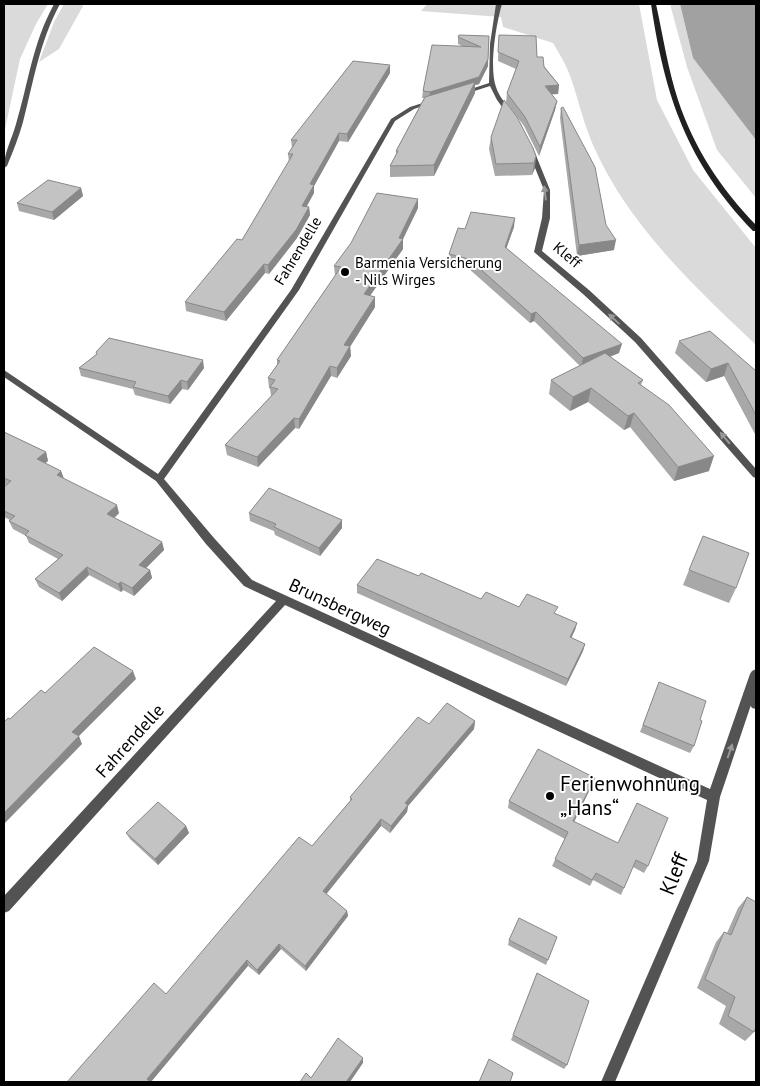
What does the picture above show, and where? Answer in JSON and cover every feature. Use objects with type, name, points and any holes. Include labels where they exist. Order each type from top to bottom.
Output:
[{"type":"main road","points":[[653,4],[678,111],[696,152],[719,187],[756,230]]},
{"type":"street","points":[[4,166],[20,124],[32,59],[45,24],[57,4]]},
{"type":"street","points":[[499,4],[494,19],[492,84],[499,100],[514,120]]},
{"type":"street","points":[[457,94],[492,84]]},
{"type":"street","name":"Fahrendelle","points":[[159,479],[295,290],[393,120],[412,108],[439,100]]},
{"type":"street","name":"Kleff","points":[[526,142],[538,164],[546,190],[546,218],[538,252],[586,292],[638,340],[756,475]]},
{"type":"street","name":"Brunsbergweg","points":[[4,373],[159,479],[210,541],[248,583],[714,797]]},
{"type":"street","name":"Fahrendelle","points":[[4,906],[283,600]]},
{"type":"street","name":"Kleff","points":[[608,1082],[703,861],[714,797],[753,699],[756,674]]},
{"type":"shaded area","points":[[4,4],[48,4],[36,24],[20,59],[4,134]]},
{"type":"shaded area","points":[[64,4],[81,4],[83,6],[59,49],[39,62],[54,22]]},
{"type":"shaded area","points":[[427,4],[639,4],[657,100],[693,170],[756,248],[756,345],[664,253],[625,202],[593,145],[569,73],[553,43],[503,27],[501,17],[421,11]]},
{"type":"shaded area","points":[[670,4],[680,4],[693,58],[756,140],[756,198],[717,150],[687,67]]},
{"type":"shaded area","points":[[680,4],[756,4],[756,140],[693,58]]},
{"type":"building","points":[[459,35],[489,36],[488,59],[479,77],[430,92],[423,91],[432,45],[481,47],[458,37]]},
{"type":"building","points":[[499,35],[536,36],[537,57],[543,57],[544,67],[559,85],[545,86],[557,101],[540,147],[525,117],[507,93],[519,61],[498,52]]},
{"type":"building","points":[[353,61],[390,65],[347,134],[339,133],[310,184],[314,185],[302,206],[309,207],[296,230],[268,265],[264,264],[224,312],[185,302],[237,239],[242,240],[293,154],[288,154],[297,140],[291,140]]},
{"type":"building","points":[[475,82],[434,165],[390,166],[425,97]]},
{"type":"building","points":[[504,100],[517,117],[533,148],[536,156],[534,163],[496,164],[491,137]]},
{"type":"building","points":[[563,107],[595,167],[606,225],[616,240],[579,245],[561,108]]},
{"type":"building","points":[[48,180],[81,188],[52,212],[17,203]]},
{"type":"building","points":[[377,193],[418,199],[399,238],[403,239],[364,294],[375,297],[344,345],[350,346],[337,368],[330,366],[299,419],[294,418],[257,457],[225,445],[278,389],[270,387],[275,380],[268,378],[280,361],[277,360],[341,267],[334,266],[351,243]]},
{"type":"building","points":[[471,212],[515,218],[505,247],[622,344],[583,358],[536,312],[531,314],[469,259],[449,254],[458,228],[465,229]]},
{"type":"building","points":[[710,331],[756,371],[756,415],[728,363],[711,369],[679,341]]},
{"type":"building","points":[[109,338],[203,360],[187,382],[181,380],[168,396],[133,387],[136,382],[79,368],[97,354],[96,352]]},
{"type":"building","points":[[605,353],[643,380],[638,383],[669,405],[714,456],[678,467],[634,413],[628,416],[591,388],[573,397],[551,380]]},
{"type":"building","points":[[4,432],[46,452],[37,459],[61,471],[57,475],[117,505],[107,514],[162,542],[139,565],[150,570],[132,588],[121,582],[118,584],[87,567],[59,593],[35,579],[63,555],[25,535],[29,531],[9,521],[15,516],[4,511],[4,487],[11,481],[4,478]]},
{"type":"building","points":[[269,488],[342,520],[319,548],[274,527],[276,524],[249,513]]},
{"type":"building","points":[[703,536],[749,553],[736,588],[689,570]]},
{"type":"building","points":[[377,559],[419,576],[421,573],[481,599],[486,592],[519,607],[527,594],[558,607],[554,613],[577,623],[570,637],[585,644],[568,679],[357,585]]},
{"type":"building","points":[[94,647],[133,671],[72,732],[79,736],[4,813],[4,722],[8,718],[10,719],[41,690],[45,693]]},
{"type":"building","points":[[659,682],[706,701],[694,746],[643,725]]},
{"type":"building","points":[[447,703],[475,721],[405,803],[408,805],[391,826],[381,819],[323,891],[347,911],[305,966],[279,944],[257,970],[247,960],[147,1079],[150,1082],[67,1082],[154,983],[166,994],[299,837],[312,846],[352,799],[350,797],[418,717],[429,724]]},
{"type":"building","points":[[538,749],[595,778],[573,821],[618,843],[637,803],[668,818],[648,866],[636,860],[624,888],[596,873],[592,880],[555,859],[568,832],[509,801]]},
{"type":"building","points":[[158,802],[186,826],[155,859],[126,833]]},
{"type":"building","points":[[747,897],[756,902],[756,1027],[754,1032],[728,1016],[735,997],[705,979],[724,932],[731,935]]},
{"type":"building","points":[[519,918],[557,937],[548,960],[509,940]]},
{"type":"building","points":[[537,973],[589,1001],[567,1065],[513,1035]]},
{"type":"building","points":[[338,1038],[363,1058],[346,1082],[300,1082],[306,1073],[311,1078]]},
{"type":"building","points":[[489,1059],[513,1073],[510,1082],[479,1082]]},
{"type":"place","name":"Barmenia Versicherung - Nils Wirges","points":[[345,272]]},
{"type":"place","name":"Ferienwohnung „Hans“","points":[[550,796]]}]
